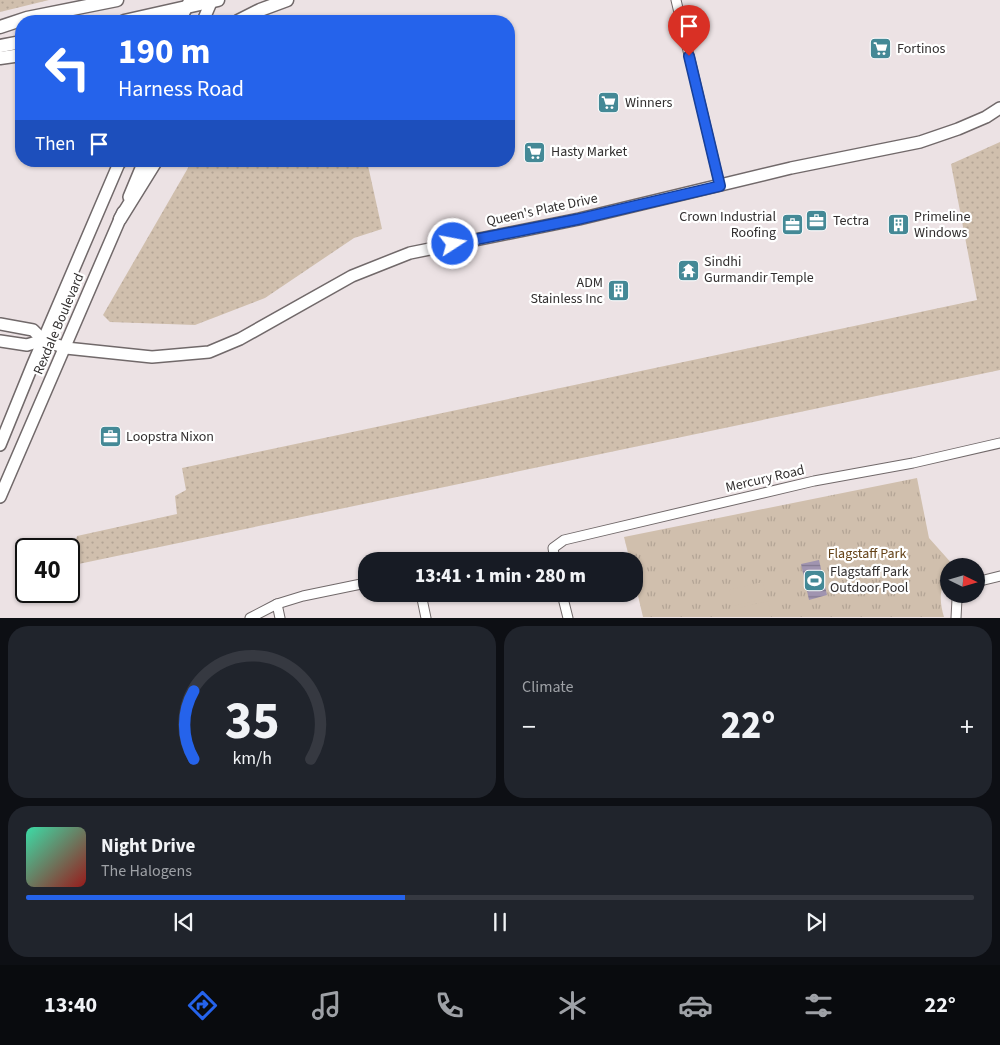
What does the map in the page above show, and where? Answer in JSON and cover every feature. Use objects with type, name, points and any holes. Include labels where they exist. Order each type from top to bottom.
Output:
[{"type":"main road","points":[[42,15],[117,0]]},
{"type":"main road","points":[[250,15],[286,0]]},
{"type":"main road","points":[[147,15],[188,4],[214,1]]},
{"type":"main road","points":[[0,27],[15,22]]},
{"type":"main road","points":[[0,46],[15,43]]},
{"type":"main road","points":[[0,58],[15,56]]},
{"type":"main road","points":[[120,219],[152,167]]},
{"type":"street","points":[[676,0],[720,186]]},
{"type":"street","points":[[206,15],[214,1]]},
{"type":"street","name":"Queen's Plate Drive","points":[[0,324],[33,330],[43,340],[66,348],[152,357],[209,352],[240,339],[352,276],[410,253],[579,219],[792,168],[920,142],[958,129],[986,117],[1000,108]]},
{"type":"street","name":"Rexdale Boulevard","points":[[0,445],[117,167]]},
{"type":"street","name":"Rexdale Boulevard","points":[[0,497],[66,348],[142,167]]},
{"type":"street","name":"Queen's Plate Drive","points":[[0,341],[27,345],[43,340]]},
{"type":"street","name":"Mercury Road","points":[[554,552],[553,548],[564,540],[814,481],[1000,443]]},
{"type":"street","points":[[985,580],[1000,576]]},
{"type":"street","points":[[250,618],[277,604],[303,596],[358,585]]},
{"type":"street","points":[[423,602],[426,618]]},
{"type":"street","points":[[564,602],[568,618]]},
{"type":"street","points":[[956,618],[957,603]]},
{"type":"street","points":[[277,604],[280,618]]},
{"type":"green space","points":[[0,0],[49,0],[0,12]]},
{"type":"green space","points":[[1000,142],[1000,370],[80,564],[80,538],[76,538],[77,536],[177,514],[175,496],[186,490],[182,468],[977,300],[951,164]]},
{"type":"green space","points":[[189,167],[368,167],[382,229],[354,238],[265,298],[195,325],[110,322],[103,315]]},
{"type":"green space","name":"Flagstaff Park","points":[[917,478],[929,538],[947,558],[940,558],[940,603],[944,617],[643,617],[639,602],[643,602],[643,552],[628,552],[624,537]]},
{"type":"green space","points":[[763,582],[767,598],[733,606],[729,590]]},
{"type":"green space","points":[[768,601],[771,617],[736,617],[734,609]]},
{"type":"shaded area","name":"Flagstaff Park Outdoor Pool","points":[[819,560],[827,595],[809,600],[801,564]]},
{"type":"place","name":"Fortinos","points":[[881,49]]},
{"type":"place","name":"Winners","points":[[609,103]]},
{"type":"place","name":"Hasty Market","points":[[535,152]]},
{"type":"place","name":"Tectra","points":[[817,221]]},
{"type":"place","name":"Crown Industrial Roofing","points":[[792,225]]},
{"type":"place","name":"Primeline Windows","points":[[898,225]]},
{"type":"place","name":"Sindhi Gurmandir Temple","points":[[688,270]]},
{"type":"place","name":"ADM Stainless Inc","points":[[619,291]]},
{"type":"place","name":"Loopstra Nixon","points":[[110,437]]},
{"type":"place","name":"Flagstaff Park Outdoor Pool","points":[[814,580]]},
{"type":"route","points":[[453,244],[579,219],[720,186],[689,56]]}]
